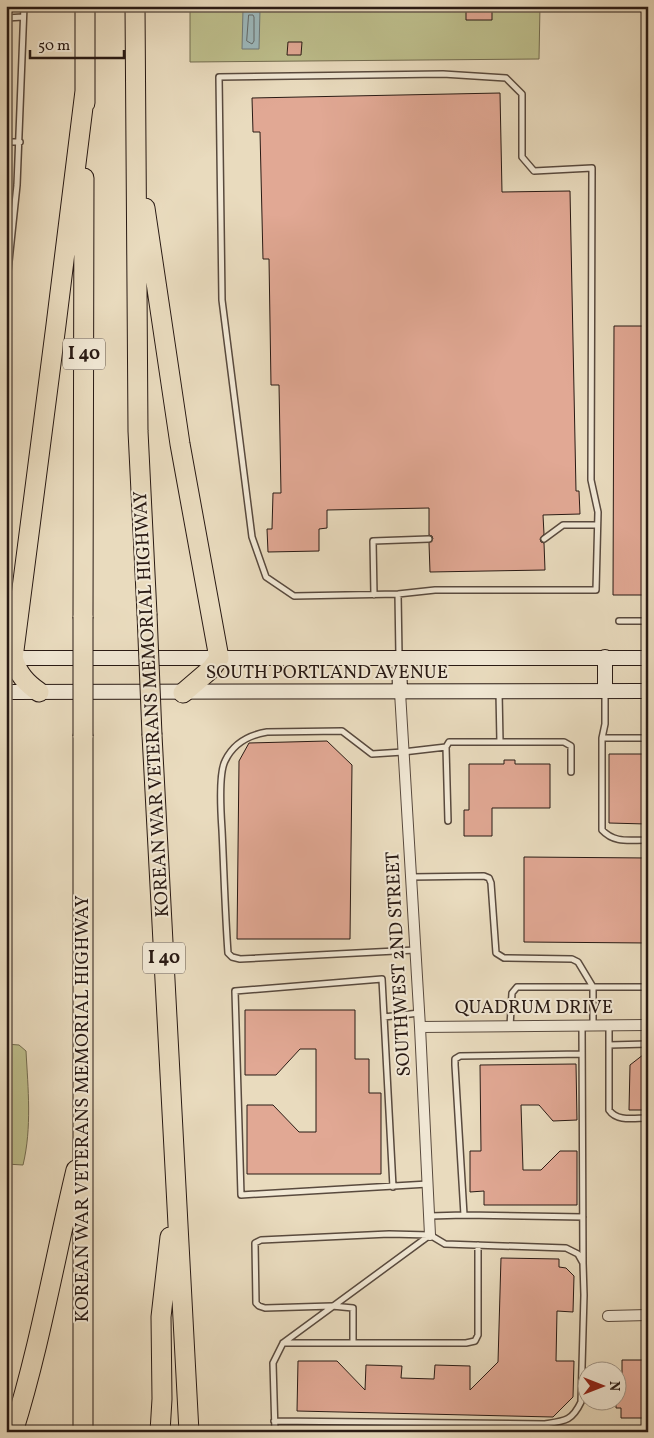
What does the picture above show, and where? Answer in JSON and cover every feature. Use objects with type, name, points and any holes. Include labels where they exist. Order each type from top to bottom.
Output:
[{"type":"highway","name":"KOREAN WAR VETERANS MEMORIAL HIGHWAY","points":[[84,6],[84,1430]]},
{"type":"highway","name":"KOREAN WAR VETERANS MEMORIAL HIGHWAY","points":[[135,6],[138,431],[152,735],[189,1428]]},
{"type":"highway","points":[[39,692],[27,684],[9,658],[58,315],[85,91]]},
{"type":"highway","points":[[135,150],[154,258],[179,434],[219,658],[210,669],[183,693]]},
{"type":"highway","points":[[13,1432],[43,1322],[83,1139]]},
{"type":"highway","points":[[160,1432],[162,1399],[161,1317],[176,1181]]},
{"type":"main road","points":[[605,657],[605,691]]},
{"type":"main road","name":"SOUTH PORTLAND AVENUE","points":[[9,658],[648,658]]},
{"type":"main road","points":[[399,658],[400,692]]},
{"type":"main road","name":"SOUTH PORTLAND AVENUE","points":[[6,692],[648,691]]},
{"type":"street","name":"SOUTHWEST 2ND STREET","points":[[400,692],[420,1013],[430,1235]]},
{"type":"street","name":"QUADRUM DRIVE","points":[[420,1027],[648,1025]]},
{"type":"street","points":[[608,1316],[648,1315]]},
{"type":"lane","points":[[6,290],[20,142],[24,6]]},
{"type":"lane","points":[[6,18],[23,17]]},
{"type":"lane","points":[[442,74],[506,78],[522,94],[522,157],[534,171],[592,168],[590,480],[598,512],[596,590],[435,590],[398,594],[294,596],[266,577],[252,536],[222,300],[219,78],[442,74]]},
{"type":"lane","points":[[6,142],[20,142]]},
{"type":"lane","points":[[544,539],[564,525],[597,525]]},
{"type":"lane","points":[[374,595],[373,541],[429,539]]},
{"type":"lane","points":[[398,594],[399,658]]},
{"type":"lane","points":[[619,621],[648,621]]},
{"type":"lane","points":[[499,691],[500,742]]},
{"type":"lane","points":[[605,691],[605,724],[602,738],[602,830],[609,838],[625,840],[645,840],[648,838]]},
{"type":"lane","points":[[416,950],[240,959],[232,957],[228,953],[226,926],[221,802],[222,772],[224,762],[234,748],[245,739],[267,732],[342,731],[372,754],[446,747]]},
{"type":"lane","points":[[602,738],[648,738]]},
{"type":"lane","points":[[448,821],[446,747],[449,742],[564,742],[571,746],[571,772]]},
{"type":"lane","points":[[411,877],[484,876],[489,878],[492,883],[496,953],[504,958],[572,959],[578,962],[594,987],[593,1025]]},
{"type":"lane","points":[[393,1187],[382,979],[235,991],[241,1195],[393,1187],[429,1184]]},
{"type":"lane","points":[[510,1026],[512,993],[517,986],[648,987]]},
{"type":"lane","points":[[384,1017],[420,1013]]},
{"type":"lane","points":[[609,1025],[609,1110],[613,1116],[618,1118],[648,1118]]},
{"type":"lane","points":[[274,1421],[545,1424],[566,1421],[576,1413],[581,1402],[584,1294],[582,1026]]},
{"type":"lane","points":[[609,1045],[648,1044]]},
{"type":"lane","points":[[464,1214],[455,1059],[460,1056],[582,1054]]},
{"type":"lane","points":[[430,1216],[464,1214],[583,1216]]},
{"type":"lane","points":[[353,1343],[353,1308],[332,1306],[265,1308],[259,1306],[256,1302],[255,1243],[271,1239],[389,1234],[430,1235],[445,1244],[566,1248],[578,1254],[583,1262]]},
{"type":"lane","points":[[275,1432],[273,1363],[283,1342],[430,1235]]},
{"type":"lane","points":[[283,1342],[466,1343],[475,1341],[478,1334],[478,1245]]},
{"type":"green space","points":[[190,6],[540,6],[539,59],[190,62]]},
{"type":"green space","points":[[6,1044],[19,1045],[26,1051],[28,1137],[23,1165],[6,1164]]},
{"type":"water","points":[[243,9],[260,10],[259,49],[242,49]]},
{"type":"building","points":[[466,6],[492,6],[492,20],[466,20]]},
{"type":"building","points":[[288,42],[302,42],[301,55],[287,55]]},
{"type":"building","points":[[500,93],[502,192],[570,191],[576,491],[579,491],[580,514],[543,515],[544,534],[540,539],[544,543],[545,570],[430,572],[429,543],[433,539],[429,535],[429,508],[327,510],[327,528],[319,529],[319,551],[268,552],[267,529],[272,529],[273,493],[281,493],[279,385],[271,385],[269,259],[263,259],[260,132],[253,132],[252,98]]},
{"type":"building","points":[[614,326],[648,326],[648,595],[613,595]]},
{"type":"building","points":[[327,741],[352,765],[350,939],[237,939],[239,761],[249,743]]},
{"type":"building","points":[[609,754],[647,754],[646,824],[609,823]]},
{"type":"building","points":[[504,760],[515,760],[515,764],[550,764],[550,808],[492,808],[492,836],[464,836],[464,810],[469,810],[469,764],[504,764]]},
{"type":"building","points":[[524,857],[648,858],[648,943],[524,942]]},
{"type":"building","points":[[245,1010],[355,1010],[355,1059],[369,1059],[369,1093],[381,1093],[381,1174],[247,1174],[247,1105],[273,1105],[299,1132],[316,1132],[316,1049],[300,1049],[276,1075],[245,1075]]},
{"type":"building","points":[[648,1051],[648,1110],[629,1110],[630,1065]]},
{"type":"building","points":[[576,1064],[577,1120],[553,1121],[539,1105],[521,1105],[523,1170],[541,1170],[560,1151],[577,1151],[577,1205],[484,1205],[484,1191],[470,1192],[470,1151],[481,1151],[480,1065]]},
{"type":"building","points":[[501,1258],[559,1259],[559,1267],[566,1268],[574,1276],[573,1312],[557,1311],[556,1361],[574,1361],[573,1397],[553,1417],[297,1411],[298,1361],[337,1361],[365,1390],[366,1365],[402,1366],[401,1378],[434,1379],[435,1365],[470,1366],[470,1390],[498,1362]]},
{"type":"building","points":[[626,1360],[648,1360],[648,1418],[621,1418],[621,1410],[626,1410]]}]
